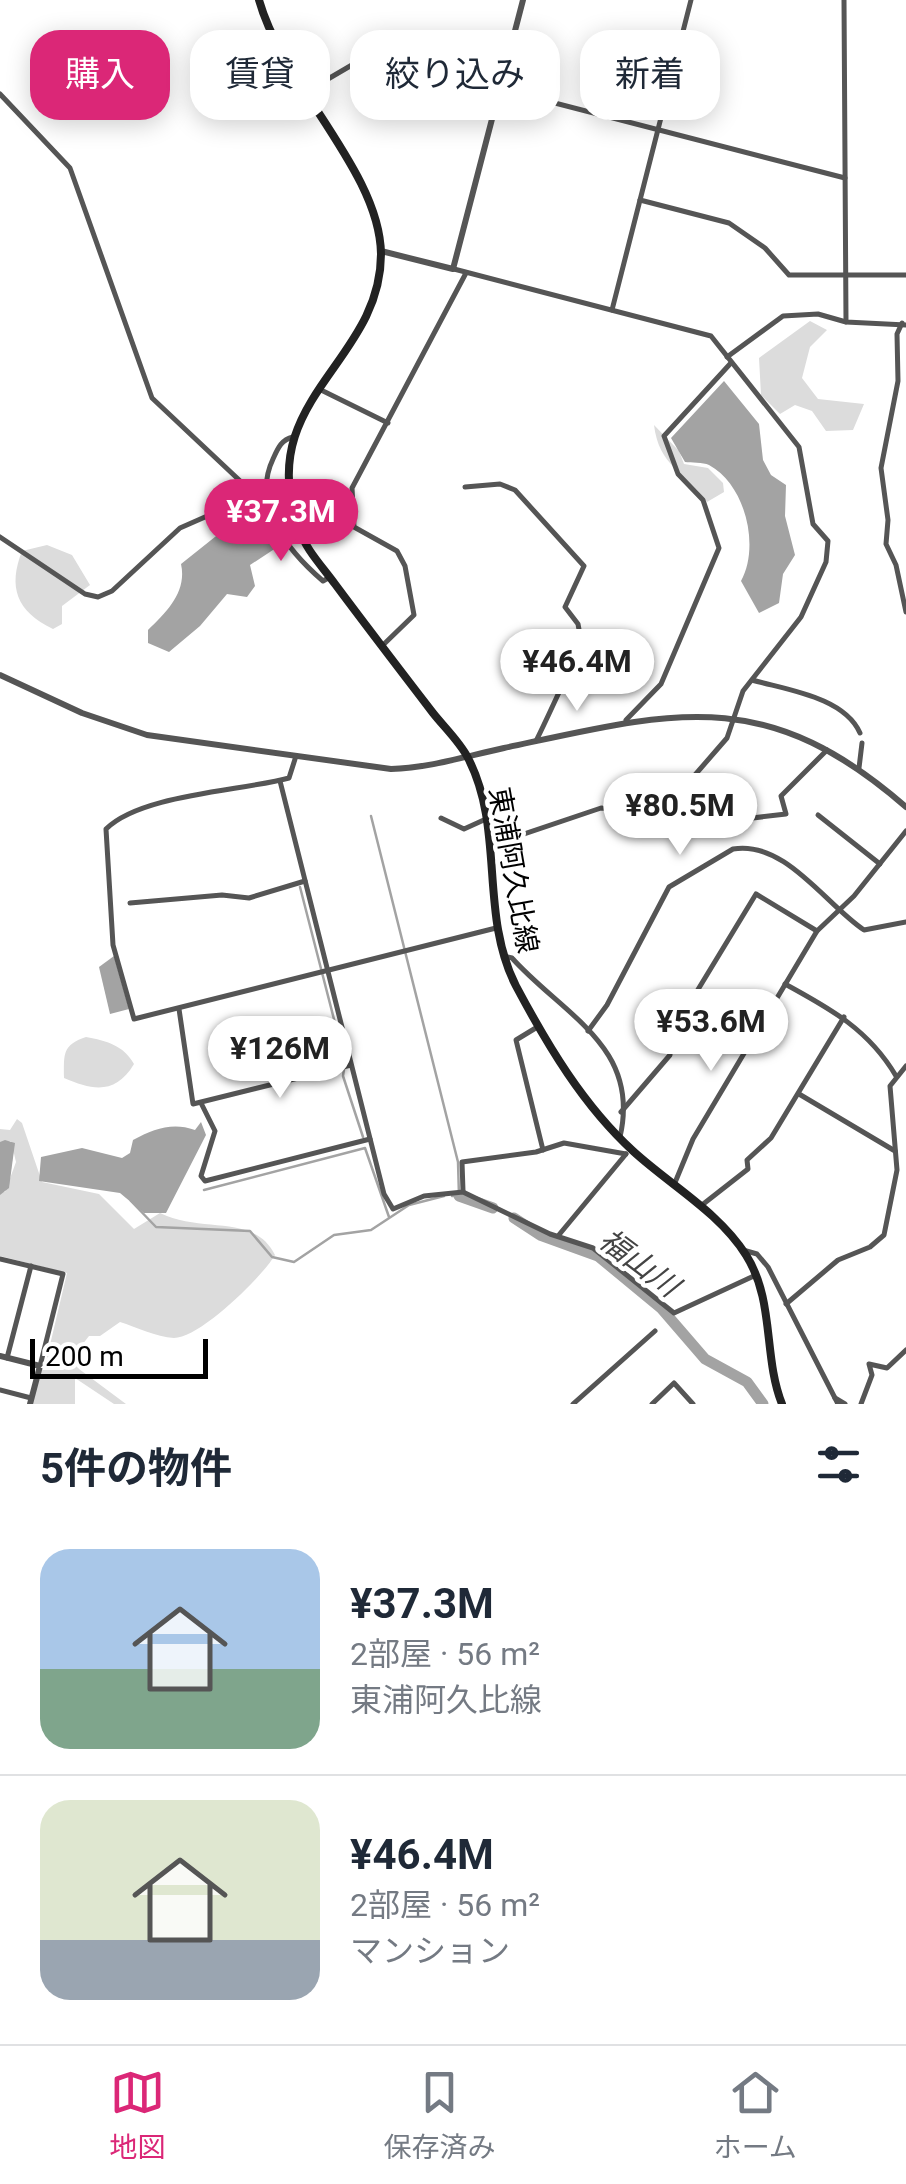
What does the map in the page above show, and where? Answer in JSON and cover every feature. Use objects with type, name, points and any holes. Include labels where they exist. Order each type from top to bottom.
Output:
[{"type":"main road","name":"東浦阿久比線","points":[[260,0],[271,30]]},
{"type":"main road","name":"東浦阿久比線","points":[[319,120],[363,189],[376,218],[381,251],[378,278],[367,313],[293,438],[287,470],[289,500],[306,544],[468,756],[486,819],[496,928],[504,956],[539,1026],[579,1092],[629,1152],[700,1206],[743,1250],[766,1306],[772,1374],[782,1404]]},
{"type":"street","points":[[612,310],[691,0]]},
{"type":"street","points":[[844,0],[846,322]]},
{"type":"street","points":[[516,30],[523,2]]},
{"type":"street","points":[[0,94],[70,168],[152,398],[255,495]]},
{"type":"street","points":[[560,105],[845,178]]},
{"type":"street","points":[[453,269],[492,120]]},
{"type":"street","points":[[640,200],[729,223],[765,248],[786,274],[906,275]]},
{"type":"street","points":[[381,251],[711,336],[799,447],[813,524],[829,545],[801,618],[752,680],[727,738],[661,814]]},
{"type":"street","points":[[382,646],[409,624],[414,610],[405,566],[397,551],[354,527],[352,492],[466,273]]},
{"type":"street","points":[[626,720],[661,684],[719,548],[703,500],[677,472],[664,436],[728,360],[780,317],[818,314],[846,322],[904,324],[898,381],[881,468],[888,520],[886,544],[892,552],[906,612]]},
{"type":"street","points":[[319,389],[388,423]]},
{"type":"street","points":[[293,438],[278,448],[264,476],[263,496],[294,553],[323,581],[330,577]]},
{"type":"street","points":[[465,487],[500,484],[515,490],[584,566],[565,607],[578,624],[582,646],[566,670],[562,689],[536,741]]},
{"type":"street","points":[[0,537],[84,594],[98,598],[112,591],[180,528],[255,495],[263,496]]},
{"type":"street","points":[[0,674],[119,727],[391,769],[626,720],[686,715],[732,719],[773,728],[827,750],[858,768],[906,806]]},
{"type":"street","points":[[752,680],[823,700],[855,720],[860,732]]},
{"type":"street","points":[[858,768],[862,743]]},
{"type":"street","points":[[489,846],[600,808],[727,821],[786,814],[780,803],[782,796],[827,750]]},
{"type":"street","points":[[296,756],[293,775],[280,781],[174,800],[118,820],[106,829],[114,946],[134,1019],[496,928]]},
{"type":"street","points":[[280,781],[384,1194],[394,1209],[424,1196],[463,1192],[593,1248],[674,1313],[756,1275]]},
{"type":"street","points":[[818,815],[880,864]]},
{"type":"street","points":[[441,818],[464,829],[486,819]]},
{"type":"street","points":[[674,1185],[693,1139],[817,930],[854,896],[906,831]]},
{"type":"street","points":[[588,1031],[607,1005],[669,887],[727,852],[745,848],[781,861],[866,931],[906,922]]},
{"type":"street","points":[[130,903],[222,895],[250,898],[305,881]]},
{"type":"street","points":[[621,1112],[670,1054],[692,1018],[688,1006],[756,894],[817,930]]},
{"type":"street","points":[[504,956],[512,958],[550,992],[619,1069],[620,1138]]},
{"type":"street","points":[[785,984],[844,1017],[867,1036],[896,1076]]},
{"type":"street","points":[[179,1008],[191,1102],[351,1065]]},
{"type":"street","points":[[700,1206],[748,1169],[747,1160],[771,1138],[844,1017]]},
{"type":"street","points":[[539,1026],[516,1040],[543,1150]]},
{"type":"street","points":[[786,1304],[838,1260],[870,1247],[884,1235],[896,1180],[890,1086],[906,1066]]},
{"type":"street","points":[[798,1094],[896,1152]]},
{"type":"street","points":[[201,1102],[215,1131],[201,1176],[205,1180],[370,1139]]},
{"type":"street","points":[[463,1192],[462,1162],[543,1150],[564,1142],[629,1152]]},
{"type":"street","points":[[558,1236],[629,1152]]},
{"type":"street","points":[[743,1250],[749,1249],[767,1266],[839,1402]]},
{"type":"street","points":[[0,1259],[63,1274],[31,1401],[0,1391]]},
{"type":"street","points":[[31,1266],[4,1357],[40,1366]]},
{"type":"street","points":[[572,1404],[655,1331]]},
{"type":"street","points":[[861,1404],[872,1375],[870,1364],[887,1368],[906,1350]]},
{"type":"street","points":[[652,1404],[674,1383],[693,1404]]},
{"type":"shaded area","points":[[810,321],[827,330],[810,347],[802,378],[818,399],[864,404],[853,430],[826,431],[812,411],[795,405],[780,414],[761,395],[759,358]]},
{"type":"shaded area","points":[[724,381],[759,424],[763,460],[771,475],[786,485],[785,516],[795,555],[783,574],[779,603],[759,613],[741,581],[747,567],[749,535],[740,502],[722,474],[709,465],[685,462],[671,438]]},
{"type":"shaded area","points":[[654,425],[679,451],[684,464],[708,468],[723,483],[724,492],[707,502],[667,459]]},
{"type":"shaded area","points":[[261,508],[282,544],[250,565],[255,586],[247,597],[227,594],[200,626],[169,652],[148,643],[148,630],[178,592],[181,564],[245,513]]},
{"type":"shaded area","points":[[47,545],[72,555],[90,585],[62,606],[62,624],[53,629],[23,606],[16,587],[22,551]]},
{"type":"shaded area","points":[[114,956],[129,1009],[110,1014],[99,967]]},
{"type":"shaded area","points":[[86,1037],[114,1045],[130,1058],[134,1064],[120,1081],[95,1087],[64,1078],[68,1047]]},
{"type":"shaded area","points":[[17,1119],[22,1123],[42,1182],[99,1194],[134,1229],[160,1213],[193,1223],[241,1229],[266,1242],[275,1255],[229,1305],[185,1335],[167,1337],[120,1322],[100,1336],[89,1336],[82,1345],[79,1369],[126,1404],[114,1404],[75,1378],[75,1404],[30,1404],[40,1366],[45,1366],[67,1273],[0,1256],[0,1192],[5,1192],[16,1162],[11,1141],[0,1144],[0,1129],[10,1130]]},
{"type":"shaded area","points":[[201,1122],[206,1135],[166,1213],[144,1213],[120,1193],[39,1181],[41,1157],[82,1148],[122,1158],[130,1153],[133,1140],[141,1136],[171,1127],[195,1130]]},
{"type":"shaded area","points":[[0,1142],[15,1143],[9,1188],[0,1195]]},
{"type":"waterway","points":[[371,816],[458,1162],[459,1196],[452,1196]]},
{"type":"waterway","points":[[300,887],[345,1062],[343,1076],[363,1137]]},
{"type":"waterway","points":[[204,1190],[365,1148],[389,1217]]},
{"type":"waterway","points":[[131,1201],[156,1227],[250,1231],[272,1257],[294,1262],[334,1235],[371,1230],[409,1205],[444,1196]]},
{"type":"waterway","name":"福山川","points":[[459,1196],[493,1208]]},
{"type":"waterway","name":"福山川","points":[[514,1218],[540,1235],[598,1256],[661,1308],[705,1359],[747,1382],[763,1404]]}]
